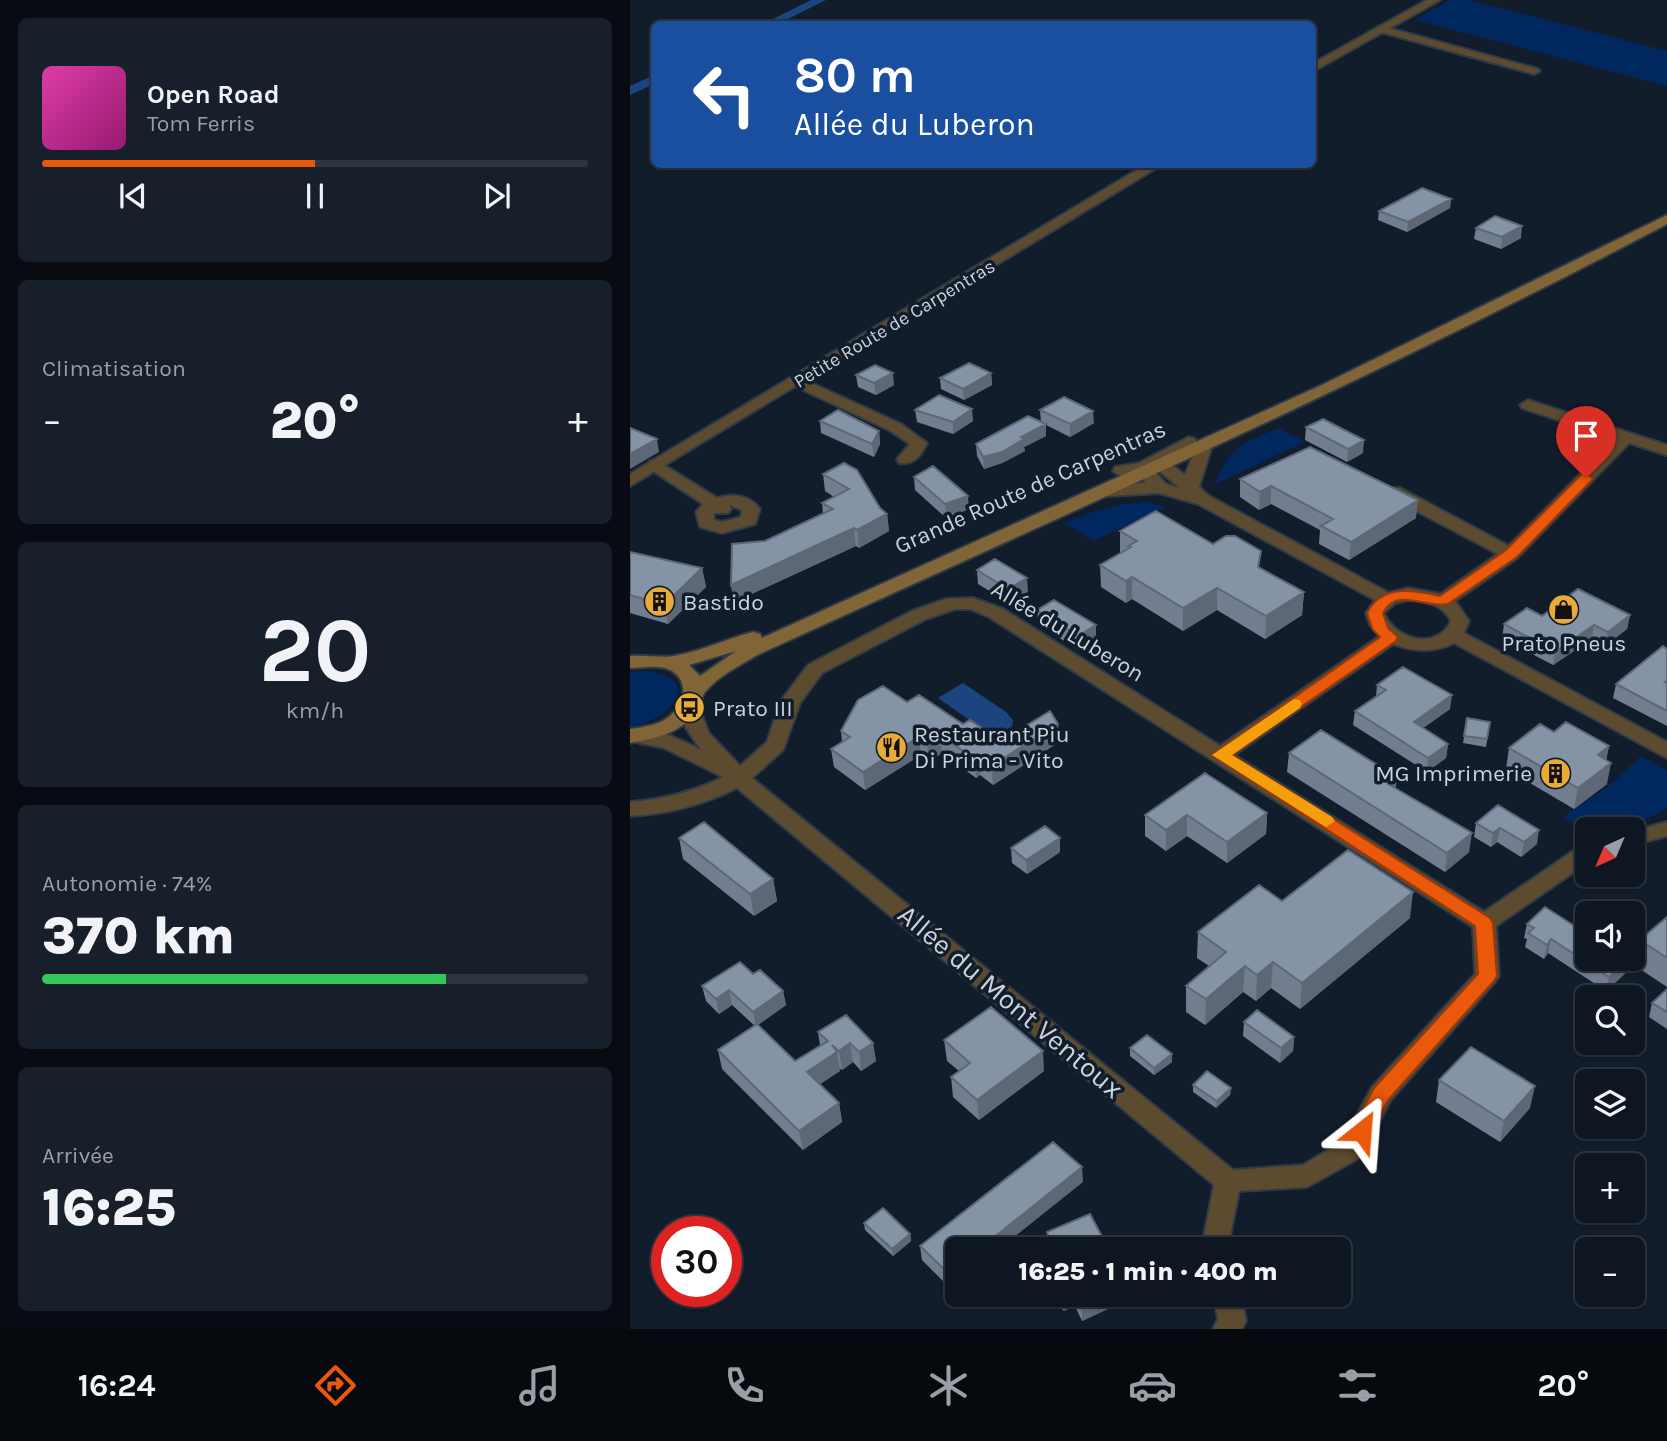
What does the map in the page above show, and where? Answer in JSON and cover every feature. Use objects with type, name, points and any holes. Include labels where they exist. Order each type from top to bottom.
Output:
[{"type":"main road","name":"Grande Route de Carpentras","points":[[634,736],[659,730],[677,721],[723,667],[752,650],[1408,349],[1556,279],[1667,219]]},
{"type":"main road","name":"Grande Route de Carpentras","points":[[631,662],[653,660],[670,663],[740,644],[1121,471],[1196,444]]},
{"type":"main road","points":[[670,663],[684,669],[692,678],[693,699]]},
{"type":"street","points":[[1316,67],[1435,0]]},
{"type":"street","points":[[1381,29],[1534,71]]},
{"type":"street","name":"Petite Route de Carpentras","points":[[630,481],[1150,168]]},
{"type":"street","points":[[796,381],[895,427],[919,443],[913,454],[905,460]]},
{"type":"street","points":[[1528,405],[1667,450]]},
{"type":"street","points":[[1443,601],[1511,554],[1626,437]]},
{"type":"street","points":[[1191,486],[1196,464],[1196,444]]},
{"type":"street","points":[[656,465],[721,509]]},
{"type":"street","points":[[1151,468],[1160,488]]},
{"type":"street","points":[[1121,471],[1151,468],[1191,486],[1204,500]]},
{"type":"street","points":[[1378,484],[1511,554]]},
{"type":"street","points":[[1099,493],[1160,488],[1204,500],[1387,599]]},
{"type":"street","points":[[1408,594],[1443,601],[1452,607],[1460,621],[1453,635],[1444,641],[1424,645],[1391,637],[1381,630],[1375,613],[1379,605],[1387,599],[1408,594]]},
{"type":"street","name":"Allée du Luberon","points":[[630,809],[658,807],[705,795],[739,778],[776,745],[790,702],[816,669],[919,615],[953,603],[973,604],[996,614],[1484,923]]},
{"type":"street","points":[[1453,635],[1667,751]]},
{"type":"street","points":[[1220,755],[1391,637]]},
{"type":"street","name":"Allée du Mont Ventoux","points":[[693,699],[691,720],[739,778],[1228,1181]]},
{"type":"street","name":"Allée du Mont Ventoux","points":[[634,736],[669,742],[739,778]]},
{"type":"street","points":[[1645,835],[1667,829]]},
{"type":"street","points":[[1217,1237],[1228,1181],[1307,1176],[1352,1149],[1381,1094],[1487,976],[1484,923],[1575,860]]},
{"type":"street","points":[[1227,1329],[1232,1321],[1229,1307]]},
{"type":"shaded area","points":[[1450,0],[1468,0],[1667,51],[1667,86],[1415,20]]},
{"type":"shaded area","points":[[1279,428],[1305,442],[1215,484],[1227,461],[1239,447]]},
{"type":"shaded area","points":[[1146,502],[1166,507],[1094,541],[1064,523],[1104,509]]},
{"type":"shaded area","points":[[648,671],[665,676],[675,683],[678,691],[668,709],[657,717],[630,727],[630,672]]},
{"type":"shaded area","points":[[963,683],[1006,712],[1013,720],[1012,727],[992,734],[938,698]]},
{"type":"shaded area","points":[[1641,756],[1667,770],[1667,808],[1645,820],[1645,817],[1575,817],[1575,824],[1563,817],[1610,785]]},
{"type":"building","points":[[1422,188],[1451,199],[1408,222],[1379,211]]},
{"type":"building","points":[[1495,216],[1522,226],[1502,237],[1476,228]]},
{"type":"building","points":[[969,363],[991,373],[963,389],[940,378]]},
{"type":"building","points":[[875,365],[893,373],[874,383],[856,375]]},
{"type":"building","points":[[939,395],[972,409],[953,422],[915,410]]},
{"type":"building","points":[[1064,397],[1093,411],[1070,424],[1040,410]]},
{"type":"building","points":[[838,410],[879,431],[872,444],[820,421]]},
{"type":"building","points":[[1028,416],[1046,424],[1021,437],[1024,439],[1002,452],[983,457],[976,444]]},
{"type":"building","points":[[1323,419],[1364,440],[1348,449],[1306,427]]},
{"type":"building","points":[[630,428],[657,439],[630,454]]},
{"type":"building","points":[[1310,447],[1418,500],[1351,542],[1321,526],[1333,519],[1271,486],[1260,492],[1240,479]]},
{"type":"building","points":[[844,463],[857,470],[880,508],[887,514],[857,530],[854,528],[731,585],[732,544],[765,541],[833,509],[822,503],[849,489],[823,474]]},
{"type":"building","points":[[933,466],[968,496],[945,504],[914,477]]},
{"type":"building","points":[[1156,511],[1213,544],[1226,536],[1235,536],[1261,551],[1258,567],[1304,592],[1266,616],[1217,588],[1183,608],[1132,577],[1126,581],[1100,565],[1137,541],[1120,531]]},
{"type":"building","points":[[630,552],[702,568],[664,605],[630,595]]},
{"type":"building","points":[[995,559],[1027,578],[1008,589],[977,570]]},
{"type":"building","points":[[1578,589],[1630,615],[1608,632],[1594,625],[1555,652],[1504,624],[1527,608],[1542,616]]},
{"type":"building","points":[[1054,600],[1096,625],[1078,636],[1037,610]]},
{"type":"building","points":[[1663,646],[1667,649],[1667,711],[1616,684]]},
{"type":"building","points":[[1403,667],[1452,695],[1414,722],[1448,744],[1428,758],[1355,711],[1386,690],[1377,685]]},
{"type":"building","points":[[883,686],[907,702],[919,695],[963,724],[970,720],[1001,741],[1050,711],[1058,724],[991,766],[978,757],[975,759],[940,735],[927,743],[919,737],[863,772],[831,749],[850,737],[841,731],[858,700]]},
{"type":"building","points":[[1467,718],[1490,722],[1487,739],[1464,736]]},
{"type":"building","points":[[1566,722],[1609,746],[1598,755],[1611,763],[1578,788],[1509,748],[1540,724],[1554,732]]},
{"type":"building","points":[[1321,730],[1397,777],[1388,784],[1472,833],[1447,853],[1289,753]]},
{"type":"building","points":[[1205,773],[1267,813],[1227,842],[1187,815],[1166,830],[1145,815]]},
{"type":"building","points":[[1498,805],[1539,830],[1524,842],[1500,828],[1493,833],[1476,823]]},
{"type":"building","points":[[704,822],[773,879],[750,894],[679,838]]},
{"type":"building","points":[[1045,826],[1060,838],[1026,860],[1011,848]]},
{"type":"building","points":[[1348,850],[1413,892],[1302,983],[1273,962],[1257,975],[1245,966],[1206,999],[1186,986],[1226,952],[1198,932],[1259,885],[1282,901]]},
{"type":"building","points":[[1545,907],[1575,926],[1575,955],[1551,939],[1547,945],[1528,933],[1534,928],[1527,924]]},
{"type":"building","points":[[1667,917],[1667,958],[1645,943],[1645,936]]},
{"type":"building","points":[[740,962],[753,974],[760,970],[783,991],[753,1012],[729,990],[716,999],[702,986]]},
{"type":"building","points":[[1600,971],[1616,971],[1609,977]]},
{"type":"building","points":[[1667,989],[1667,1012],[1652,1003]]},
{"type":"building","points":[[991,1007],[1043,1051],[977,1100],[951,1077],[970,1063],[944,1040]]},
{"type":"building","points":[[1257,1010],[1294,1037],[1281,1048],[1244,1022]]},
{"type":"building","points":[[846,1015],[873,1043],[859,1052],[850,1043],[839,1051],[832,1045],[837,1052],[807,1072],[839,1103],[799,1131],[718,1050],[757,1024],[795,1061],[828,1041],[818,1032]]},
{"type":"building","points":[[1147,1035],[1172,1054],[1154,1068],[1130,1048]]},
{"type":"building","points":[[1471,1047],[1535,1086],[1504,1121],[1439,1080]]},
{"type":"building","points":[[1207,1071],[1231,1088],[1217,1101],[1193,1085]]},
{"type":"building","points":[[1053,1142],[1082,1167],[994,1237],[945,1237],[945,1270],[920,1246]]},
{"type":"building","points":[[883,1208],[910,1234],[892,1249],[864,1223]]},
{"type":"building","points":[[1090,1214],[1102,1237],[1046,1237],[1047,1232]]},
{"type":"waterway","points":[[775,21],[820,0]]},
{"type":"waterway","points":[[630,91],[651,80]]},
{"type":"slow traffic","points":[[1294,704],[1220,755],[1326,821]]},
{"type":"place","name":"Bastido","points":[[660,602]]},
{"type":"place","name":"Prato Pneus","points":[[1564,609]]},
{"type":"place","name":"Prato III","points":[[690,708]]},
{"type":"place","name":"Restaurant Piu Di Prima - Vito","points":[[891,747]]},
{"type":"place","name":"MG Imprimerie","points":[[1555,773]]},
{"type":"route","points":[[1362,1131],[1381,1094],[1487,976],[1484,923],[1220,755],[1391,637],[1381,630],[1376,622],[1375,613],[1379,605],[1387,599],[1408,594],[1420,594],[1443,601],[1511,554],[1586,478]]}]
